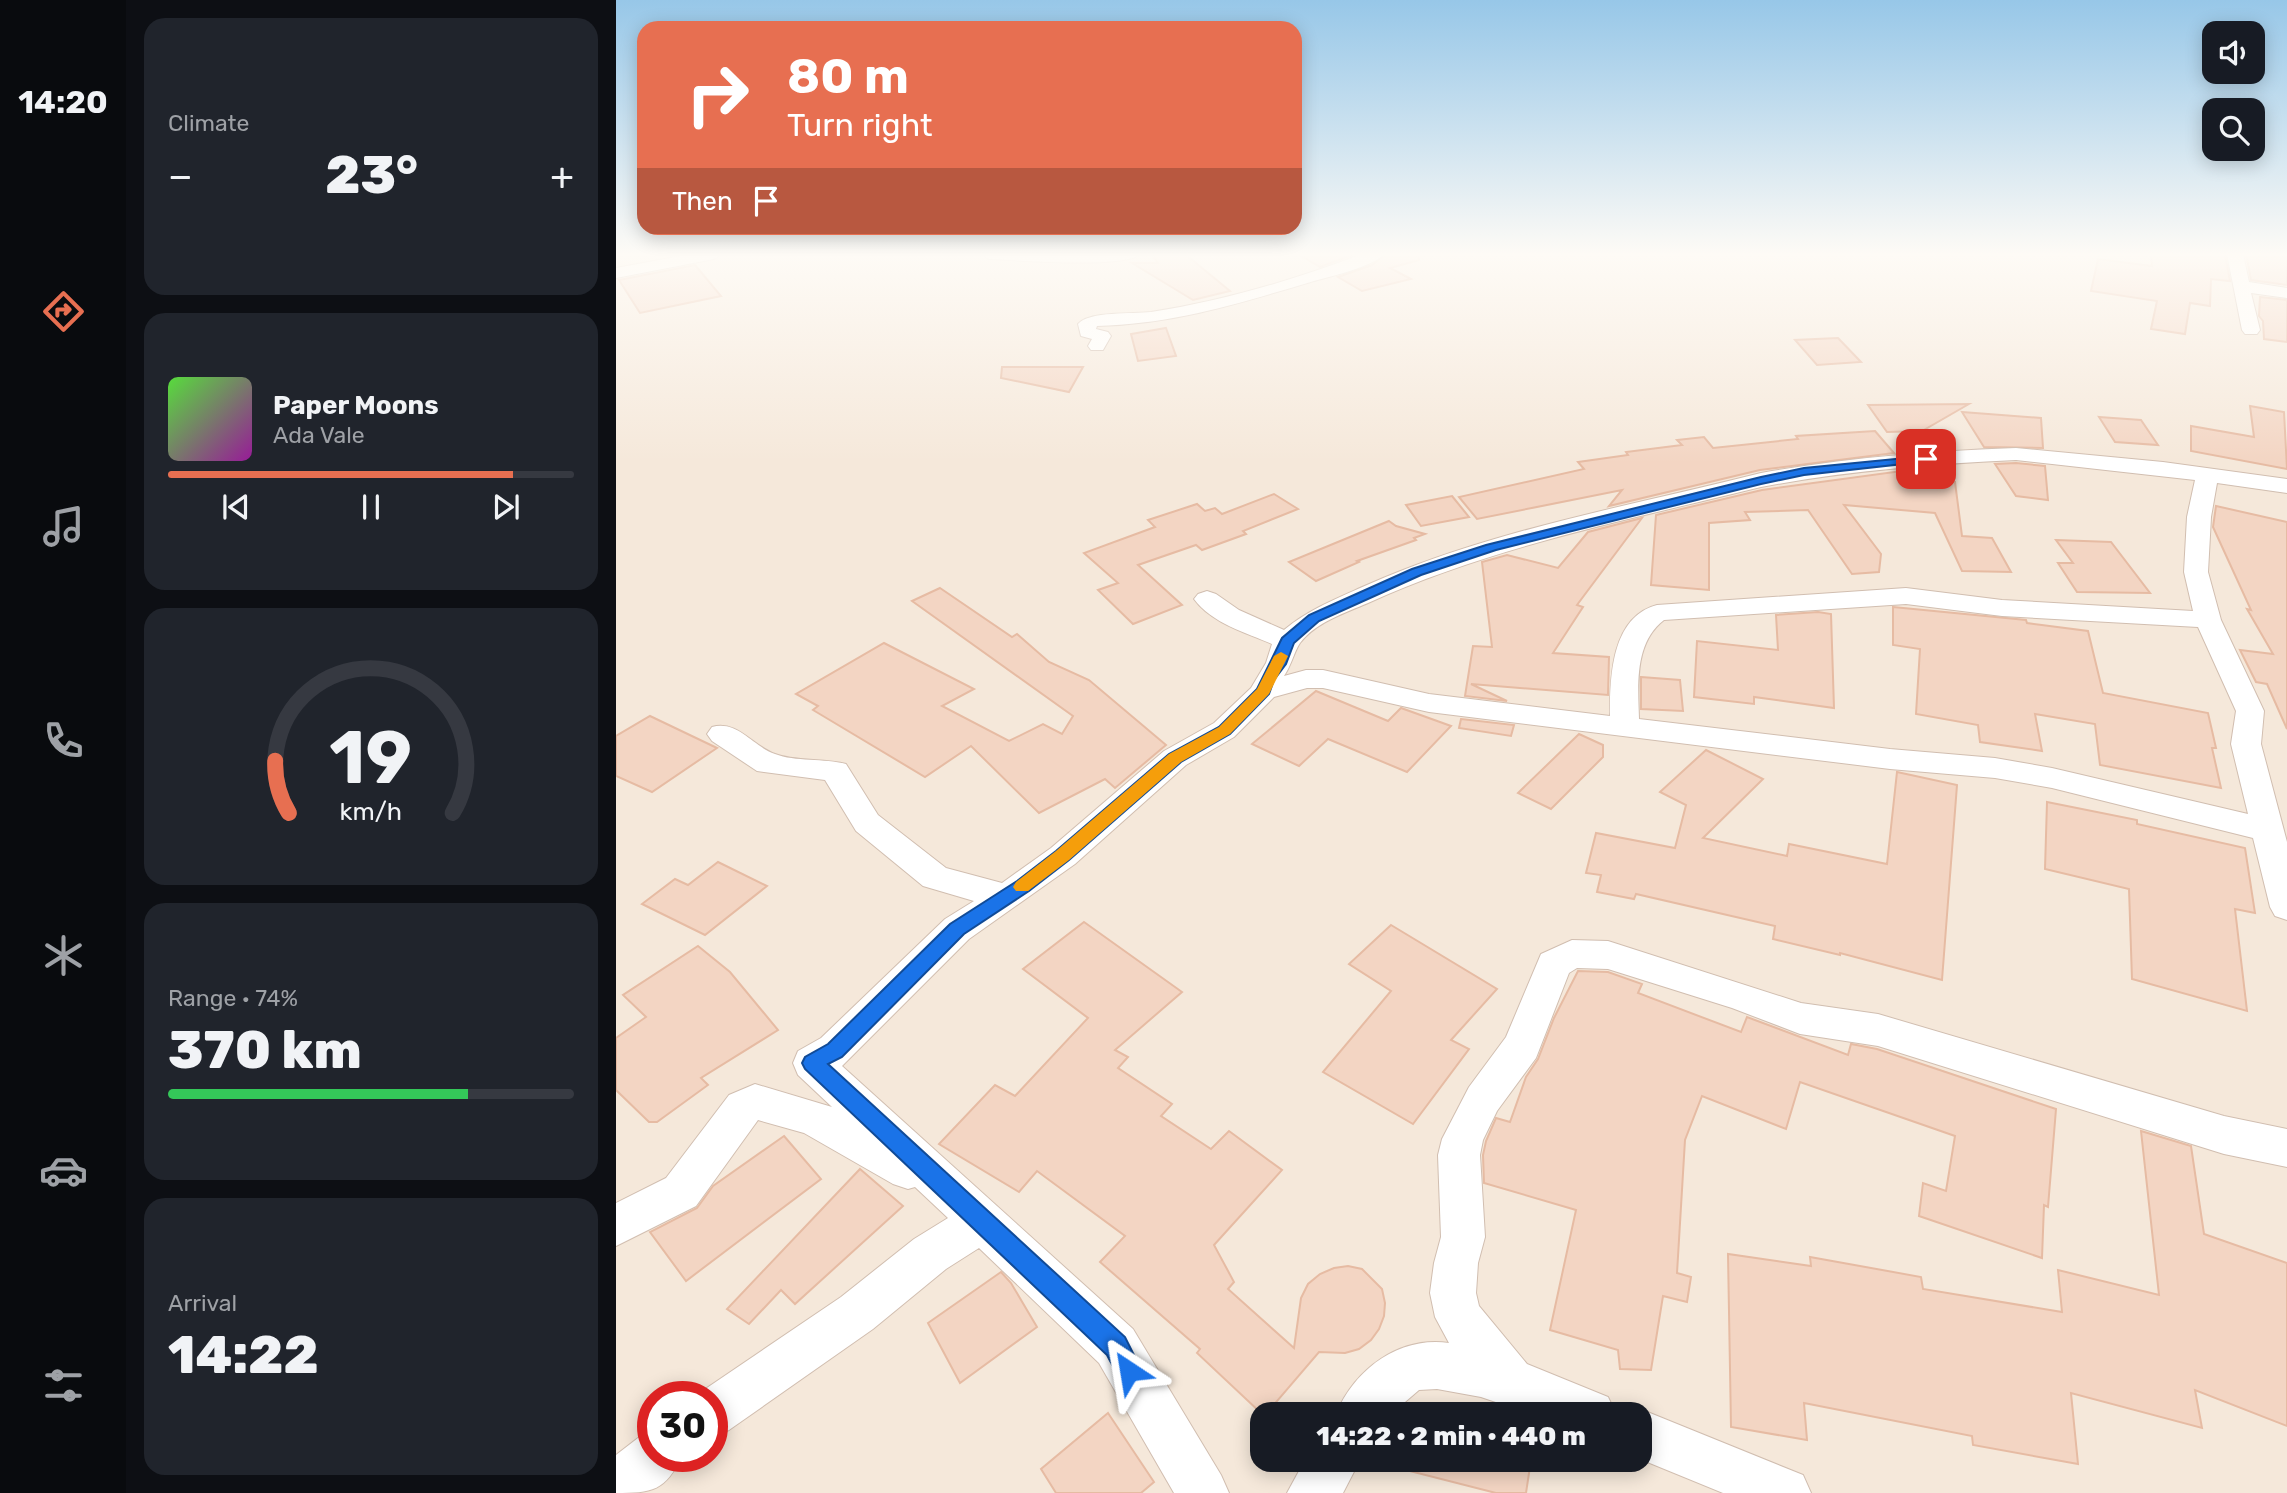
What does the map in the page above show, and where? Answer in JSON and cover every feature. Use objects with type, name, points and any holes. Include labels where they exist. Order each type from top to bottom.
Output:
[{"type":"street","points":[[1088,324],[1087,332],[1102,336],[1097,346]]},
{"type":"street","points":[[2249,324],[2250,330]]},
{"type":"street","points":[[968,1214],[812,1063],[835,1050],[957,929],[1063,856],[1175,758],[1224,730],[1314,618],[1416,572],[1491,547],[1804,472],[1948,457],[2016,454],[2287,486]]},
{"type":"street","points":[[2207,475],[2199,517],[2196,572],[2208,620],[2250,711],[2246,744],[2287,907]]},
{"type":"street","points":[[1625,726],[1624,684],[1628,650],[1650,617],[1657,613],[1906,596],[2003,608],[2208,620]]},
{"type":"street","points":[[1207,599],[1230,615],[1276,665],[1306,679],[1354,685],[1429,703],[1890,759],[1995,768],[2267,830]]},
{"type":"street","points":[[722,734],[768,764],[835,771],[867,823],[935,877],[1006,897]]},
{"type":"street","points":[[1510,1381],[1458,1317],[1453,1293],[1456,1263],[1464,1237],[1459,1155],[1462,1139],[1483,1098],[1522,1046],[1554,964],[1572,954],[1608,955],[1740,996],[1800,1018],[1878,1030],[2224,1135],[2287,1148]]},
{"type":"street","points":[[616,1225],[681,1192],[743,1108],[755,1102],[814,1118],[921,1177],[1034,1267],[1116,1346],[1203,1493]]},
{"type":"street","points":[[728,1402],[857,1313],[930,1254],[968,1214]]},
{"type":"street","points":[[1369,1402],[1400,1374],[1418,1366],[1438,1365],[1510,1381],[1562,1402]]},
{"type":"street","points":[[1652,1439],[1785,1493]]},
{"type":"street","points":[[616,1486],[637,1470]]},
{"type":"street","points":[[1313,1493],[1327,1472]]},
{"type":"shaded area","points":[[616,324],[2287,324],[2287,1493],[616,1493]]},
{"type":"building","points":[[2152,324],[2187,324],[2185,334],[2151,329]]},
{"type":"building","points":[[2263,324],[2287,324],[2287,342],[2264,339]]},
{"type":"building","points":[[1166,328],[1176,356],[1138,361],[1131,334]]},
{"type":"building","points":[[1838,338],[1861,362],[1817,365],[1795,340]]},
{"type":"building","points":[[1002,367],[1083,367],[1069,392],[1001,378]]},
{"type":"building","points":[[1969,404],[1922,431],[1887,432],[1868,405]]},
{"type":"building","points":[[2250,406],[2284,412],[2287,469],[2191,451],[2191,426],[2254,437]]},
{"type":"building","points":[[1962,412],[2041,418],[2043,448],[1984,447]]},
{"type":"building","points":[[2099,417],[2141,420],[2158,445],[2115,442]]},
{"type":"building","points":[[1875,431],[1894,453],[1760,470],[1609,506],[1622,490],[1477,519],[1459,497],[1584,469],[1578,462],[1628,455],[1626,452],[1682,445],[1677,440],[1704,437],[1713,448],[1798,439],[1796,436]]},
{"type":"building","points":[[1995,464],[2045,466],[2048,500],[2016,496]]},
{"type":"building","points":[[1909,470],[1916,477],[1955,482],[1962,536],[1992,538],[2011,572],[1962,571],[1935,513],[1844,505],[1881,554],[1879,572],[1852,574],[1808,510],[1745,512],[1750,520],[1709,523],[1709,590],[1651,585],[1656,515],[1762,490]]},
{"type":"building","points":[[1274,494],[1298,509],[1243,531],[1246,534],[1202,550],[1196,545],[1138,565],[1182,605],[1133,624],[1098,590],[1118,583],[1084,553],[1155,527],[1148,520],[1197,504],[1205,511],[1215,508],[1222,514]]},
{"type":"building","points":[[1452,496],[1469,517],[1421,526],[1406,505]]},
{"type":"building","points":[[2216,506],[2287,522],[2287,729],[2267,684],[2256,682],[2240,650],[2273,654],[2247,609],[2251,610],[2213,527]]},
{"type":"building","points":[[1642,518],[1577,605],[1583,607],[1553,653],[1609,657],[1608,695],[1471,684],[1507,701],[1465,696],[1473,646],[1492,647],[1482,562],[1507,555],[1558,568],[1588,532]]},
{"type":"building","points":[[1389,521],[1396,526],[1425,534],[1414,538],[1416,540],[1357,561],[1359,562],[1316,581],[1289,562]]},
{"type":"building","points":[[2056,540],[2111,542],[2150,593],[2077,592],[2058,563],[2073,563]]},
{"type":"building","points":[[940,588],[1012,637],[1017,634],[1049,662],[1089,680],[1166,745],[1115,788],[1105,779],[1039,813],[971,746],[925,777],[813,710],[818,706],[796,694],[884,643],[974,689],[942,706],[1009,741],[1043,724],[1062,734],[1073,716],[912,601]]},
{"type":"building","points":[[1893,607],[2026,620],[2027,623],[2088,631],[2103,693],[2208,713],[2221,788],[2100,765],[2095,724],[2035,714],[2042,751],[1980,742],[1978,725],[1916,714],[1920,649],[1893,645]]},
{"type":"building","points":[[1818,612],[1831,614],[1834,708],[1754,697],[1754,704],[1694,697],[1697,641],[1778,650],[1776,615]]},
{"type":"building","points":[[1641,677],[1680,680],[1683,711],[1641,709]]},
{"type":"building","points":[[1316,691],[1388,721],[1401,708],[1451,726],[1407,772],[1328,739],[1299,766],[1252,744]]},
{"type":"building","points":[[650,716],[717,748],[652,792],[616,776],[616,736]]},
{"type":"building","points":[[1461,719],[1514,725],[1511,736],[1459,728]]},
{"type":"building","points":[[1579,734],[1603,745],[1603,757],[1551,809],[1518,793]]},
{"type":"building","points":[[1706,750],[1763,779],[1703,838],[1787,856],[1789,844],[1887,864],[1897,772],[1957,785],[1942,980],[1840,953],[1773,939],[1775,926],[1636,894],[1634,899],[1597,892],[1601,875],[1586,873],[1596,833],[1675,848],[1686,805],[1660,792]]},
{"type":"building","points":[[2047,802],[2137,820],[2137,824],[2245,848],[2255,913],[2235,909],[2247,1011],[2132,979],[2129,889],[2045,869]]},
{"type":"building","points":[[718,862],[767,886],[705,935],[642,904],[675,879],[688,885]]},
{"type":"building","points":[[1084,922],[1182,992],[1115,1050],[1128,1057],[1118,1068],[1172,1104],[1161,1116],[1211,1149],[1229,1131],[1282,1170],[1214,1245],[1234,1282],[1228,1289],[1294,1348],[1301,1298],[1308,1284],[1320,1274],[1334,1268],[1348,1266],[1362,1269],[1382,1289],[1385,1303],[1384,1316],[1371,1340],[1359,1349],[1345,1353],[1319,1352],[1276,1402],[1250,1403],[1197,1353],[1200,1349],[1100,1262],[1125,1236],[1037,1171],[1019,1192],[939,1144],[995,1085],[1015,1096],[1088,1018],[1023,969]]},
{"type":"building","points":[[1391,925],[1497,989],[1451,1040],[1469,1049],[1413,1124],[1323,1072],[1391,991],[1349,964]]},
{"type":"building","points":[[698,946],[730,972],[778,1030],[701,1078],[708,1085],[657,1122],[649,1122],[616,1090],[616,1038],[646,1017],[623,995]]},
{"type":"building","points":[[1578,971],[1608,972],[1642,984],[1638,993],[1741,1032],[1747,1017],[1848,1055],[1851,1044],[1877,1049],[2056,1109],[2048,1207],[2044,1205],[2042,1258],[1919,1216],[1923,1183],[1946,1191],[1955,1136],[1800,1082],[1786,1129],[1702,1096],[1685,1140],[1677,1273],[1691,1277],[1687,1302],[1663,1296],[1651,1370],[1620,1369],[1618,1350],[1550,1330],[1576,1210],[1484,1183],[1483,1155],[1496,1118],[1510,1122],[1526,1077],[1538,1059],[1554,1018]]},
{"type":"building","points":[[2141,1131],[2191,1146],[2204,1234],[2287,1263],[2287,1426],[2195,1390],[2202,1428],[2071,1393],[2078,1464],[1973,1445],[1972,1436],[1804,1403],[1807,1440],[1731,1427],[1728,1254],[1811,1266],[1810,1257],[1921,1277],[1923,1289],[2062,1312],[2058,1270],[2159,1295]]},
{"type":"building","points":[[784,1136],[821,1179],[686,1281],[650,1232],[697,1208],[713,1186]]},
{"type":"building","points":[[860,1169],[903,1206],[795,1304],[781,1290],[749,1324],[727,1309]]},
{"type":"building","points":[[1001,1272],[1011,1283],[1037,1327],[960,1383],[928,1323]]},
{"type":"building","points":[[1108,1413],[1154,1482],[1141,1493],[1056,1493],[1041,1469]]},
{"type":"building","points":[[1414,1472],[1529,1472],[1526,1493],[1496,1493]]},
{"type":"slow traffic","points":[[1022,887],[1063,856],[1153,775],[1175,758],[1224,730],[1264,691],[1267,680],[1279,664],[1281,656]]},
{"type":"route","points":[[1129,1371],[1116,1346],[812,1063],[835,1050],[957,929],[1063,856],[1175,758],[1224,730],[1264,691],[1267,680],[1279,664],[1283,648],[1292,634],[1314,618],[1416,572],[1491,547],[1761,480],[1804,472],[1926,459]]}]
